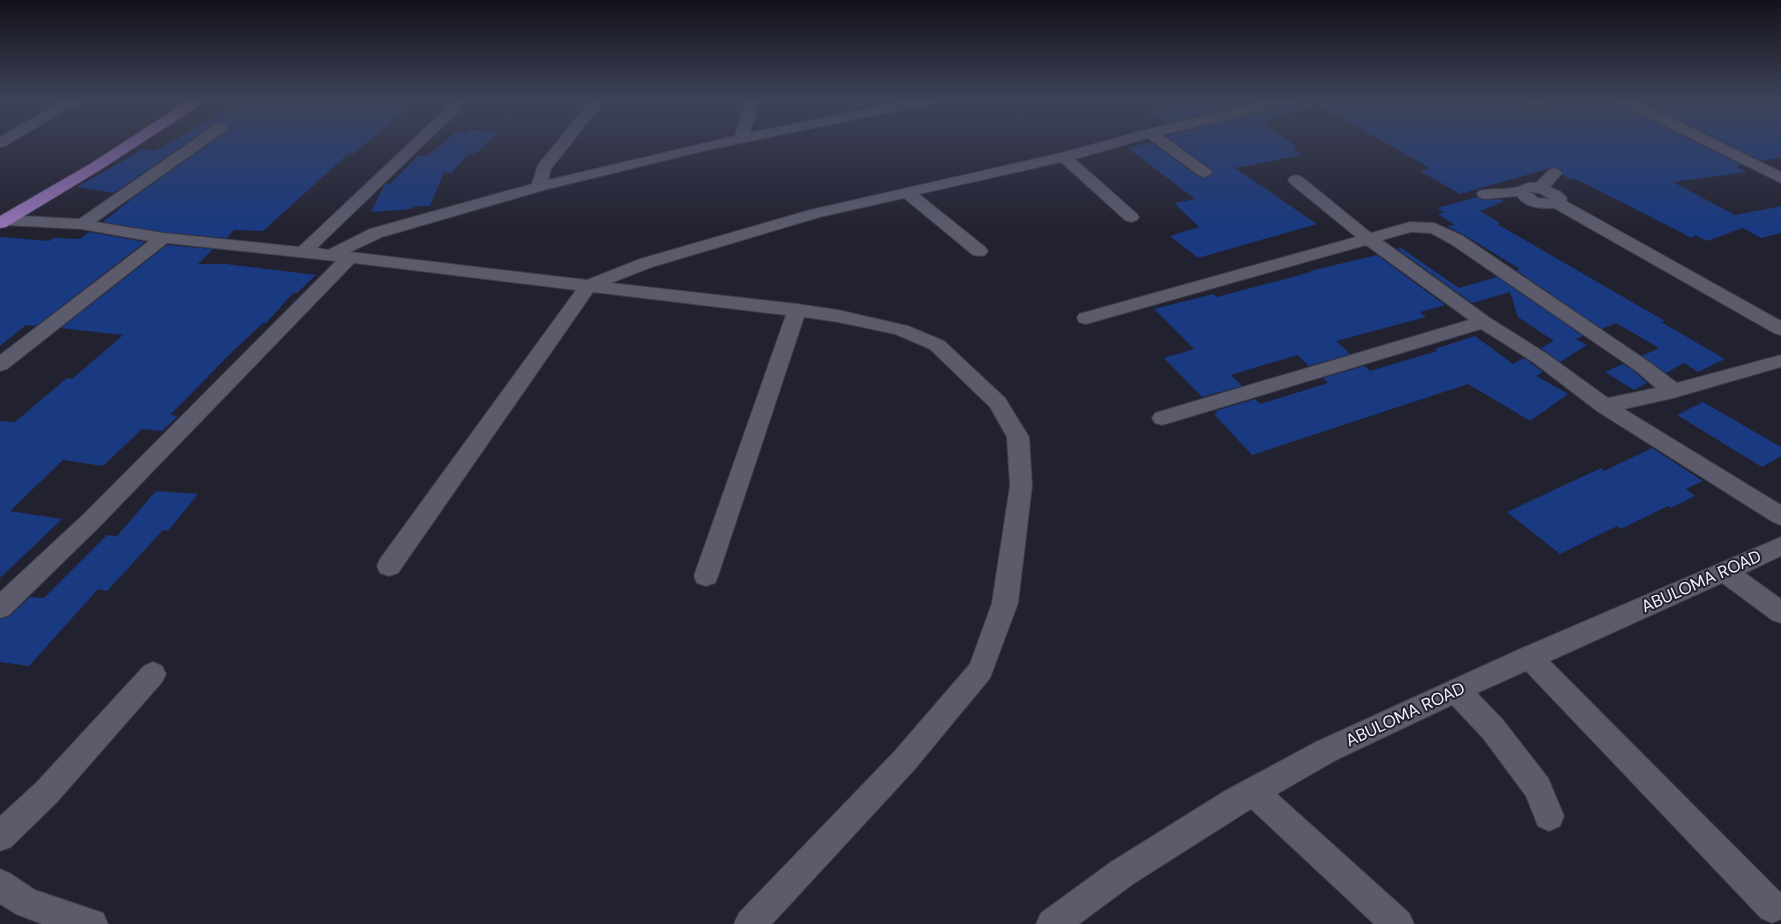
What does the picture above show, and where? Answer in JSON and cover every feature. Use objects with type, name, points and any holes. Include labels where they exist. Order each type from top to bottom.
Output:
[{"type":"main road","points":[[2,217],[111,143]]},
{"type":"main road","points":[[2,217],[95,167],[132,143]]},
{"type":"street","points":[[82,224],[198,143]]},
{"type":"street","points":[[302,253],[418,143]]},
{"type":"street","points":[[539,187],[543,168],[563,143]]},
{"type":"street","points":[[0,608],[92,520],[340,256],[376,233],[539,187],[724,143]]},
{"type":"street","points":[[388,566],[588,286],[653,261],[816,213],[1064,157],[1112,143]]},
{"type":"street","points":[[1165,143],[1204,172]]},
{"type":"street","points":[[1711,143],[1781,178]]},
{"type":"street","points":[[1064,157],[1131,217]]},
{"type":"street","points":[[1540,188],[1554,173]]},
{"type":"street","points":[[1296,180],[1369,239],[1483,322],[1540,358],[1604,406],[1781,516]]},
{"type":"street","points":[[1485,194],[1522,191],[1528,187],[1540,188],[1552,192],[1559,198],[1557,203]]},
{"type":"street","points":[[1522,191],[1524,197],[1535,202],[1548,205],[1557,203],[1781,329]]},
{"type":"street","points":[[908,192],[979,251]]},
{"type":"street","points":[[2,217],[82,224],[163,238],[340,256],[797,310],[838,316],[901,330],[937,345],[998,403],[1018,437],[1021,486],[1005,603],[981,670],[904,761],[750,924]]},
{"type":"street","points":[[1086,318],[1410,227],[1434,228],[1458,240],[1642,366],[1674,391]]},
{"type":"street","points":[[0,365],[163,238]]},
{"type":"street","points":[[706,576],[797,310]]},
{"type":"street","points":[[1162,418],[1483,322]]},
{"type":"street","points":[[1604,406],[1674,391],[1781,361]]},
{"type":"street","name":"ABULOMA ROAD","points":[[1066,920],[1122,873],[1253,791],[1326,751],[1456,690],[1781,546]]},
{"type":"street","points":[[1724,571],[1781,613]]},
{"type":"street","points":[[1529,658],[1772,907]]},
{"type":"street","points":[[0,836],[47,792],[153,674]]},
{"type":"street","points":[[1456,690],[1493,729],[1538,788],[1549,816]]},
{"type":"street","points":[[1253,791],[1398,924]]},
{"type":"street","points":[[0,885],[27,903],[92,924]]},
{"type":"building","points":[[169,143],[186,143],[114,193],[77,187],[143,149],[155,151]]},
{"type":"building","points":[[210,143],[367,143],[354,154],[349,153],[263,231],[234,230],[226,238],[163,232],[103,222],[134,197]]},
{"type":"building","points":[[443,143],[487,143],[475,154],[469,153],[451,173],[444,172],[430,206],[413,206],[412,209],[371,212],[385,184],[390,184],[418,156],[427,156]]},
{"type":"building","points":[[1153,143],[1198,176],[1205,178],[1210,176],[1213,171],[1176,143],[1291,143],[1298,148],[1293,149],[1301,155],[1235,168],[1317,224],[1198,258],[1170,236],[1199,227],[1174,203],[1195,199],[1128,148]]},
{"type":"building","points":[[1386,143],[1698,143],[1742,165],[1736,166],[1746,172],[1673,182],[1735,215],[1781,206],[1781,233],[1761,238],[1743,228],[1707,241],[1695,235],[1692,238],[1576,179],[1572,180],[1562,175],[1563,172],[1555,167],[1460,194],[1420,171],[1429,168]]},
{"type":"building","points":[[1726,143],[1781,143],[1781,157],[1762,161]]},
{"type":"building","points":[[1477,197],[1485,200],[1502,199],[1503,202],[1480,211],[1500,223],[1497,224],[1665,321],[1661,322],[1725,359],[1698,372],[1684,363],[1666,373],[1642,356],[1659,348],[1616,323],[1602,329],[1516,270],[1520,269],[1447,226],[1455,225],[1438,214],[1444,212],[1437,208]]},
{"type":"building","points":[[89,232],[145,242],[36,326],[26,325],[0,346],[0,237],[49,241],[53,238],[80,239]]},
{"type":"building","points":[[167,245],[213,249],[198,264],[226,264],[316,275],[297,293],[293,293],[266,323],[263,323],[231,353],[170,415],[178,416],[162,431],[142,429],[103,466],[63,460],[10,511],[62,519],[0,578],[0,421],[15,422],[67,378],[72,379],[123,335],[61,328]]},
{"type":"building","points":[[1401,248],[1459,288],[1497,277],[1583,336],[1576,339],[1587,345],[1560,362],[1541,348],[1554,341],[1518,317],[1510,292],[1472,303],[1397,249]]},
{"type":"building","points":[[1377,255],[1445,305],[1420,312],[1426,317],[1336,341],[1350,354],[1309,366],[1297,355],[1231,375],[1242,386],[1202,397],[1164,358],[1194,349],[1154,309],[1213,294],[1217,297],[1311,272],[1310,271]]},
{"type":"building","points":[[1475,336],[1513,364],[1524,358],[1543,372],[1536,376],[1568,394],[1530,421],[1468,384],[1252,455],[1214,414],[1217,413],[1215,411],[1255,399],[1260,404],[1328,383],[1323,378],[1364,366],[1370,371],[1437,351],[1435,349]]},
{"type":"building","points":[[1623,364],[1634,371],[1647,383],[1634,390],[1605,372]]},
{"type":"building","points":[[1703,402],[1781,447],[1781,456],[1762,467],[1677,415]]},
{"type":"building","points":[[1652,448],[1703,481],[1686,489],[1695,496],[1671,508],[1668,506],[1621,529],[1617,526],[1560,554],[1507,512],[1601,468],[1604,471]]},
{"type":"building","points":[[156,491],[198,494],[168,531],[163,530],[107,591],[98,589],[29,666],[0,662],[0,619],[10,616],[30,597],[44,598],[107,535],[117,536]]}]
